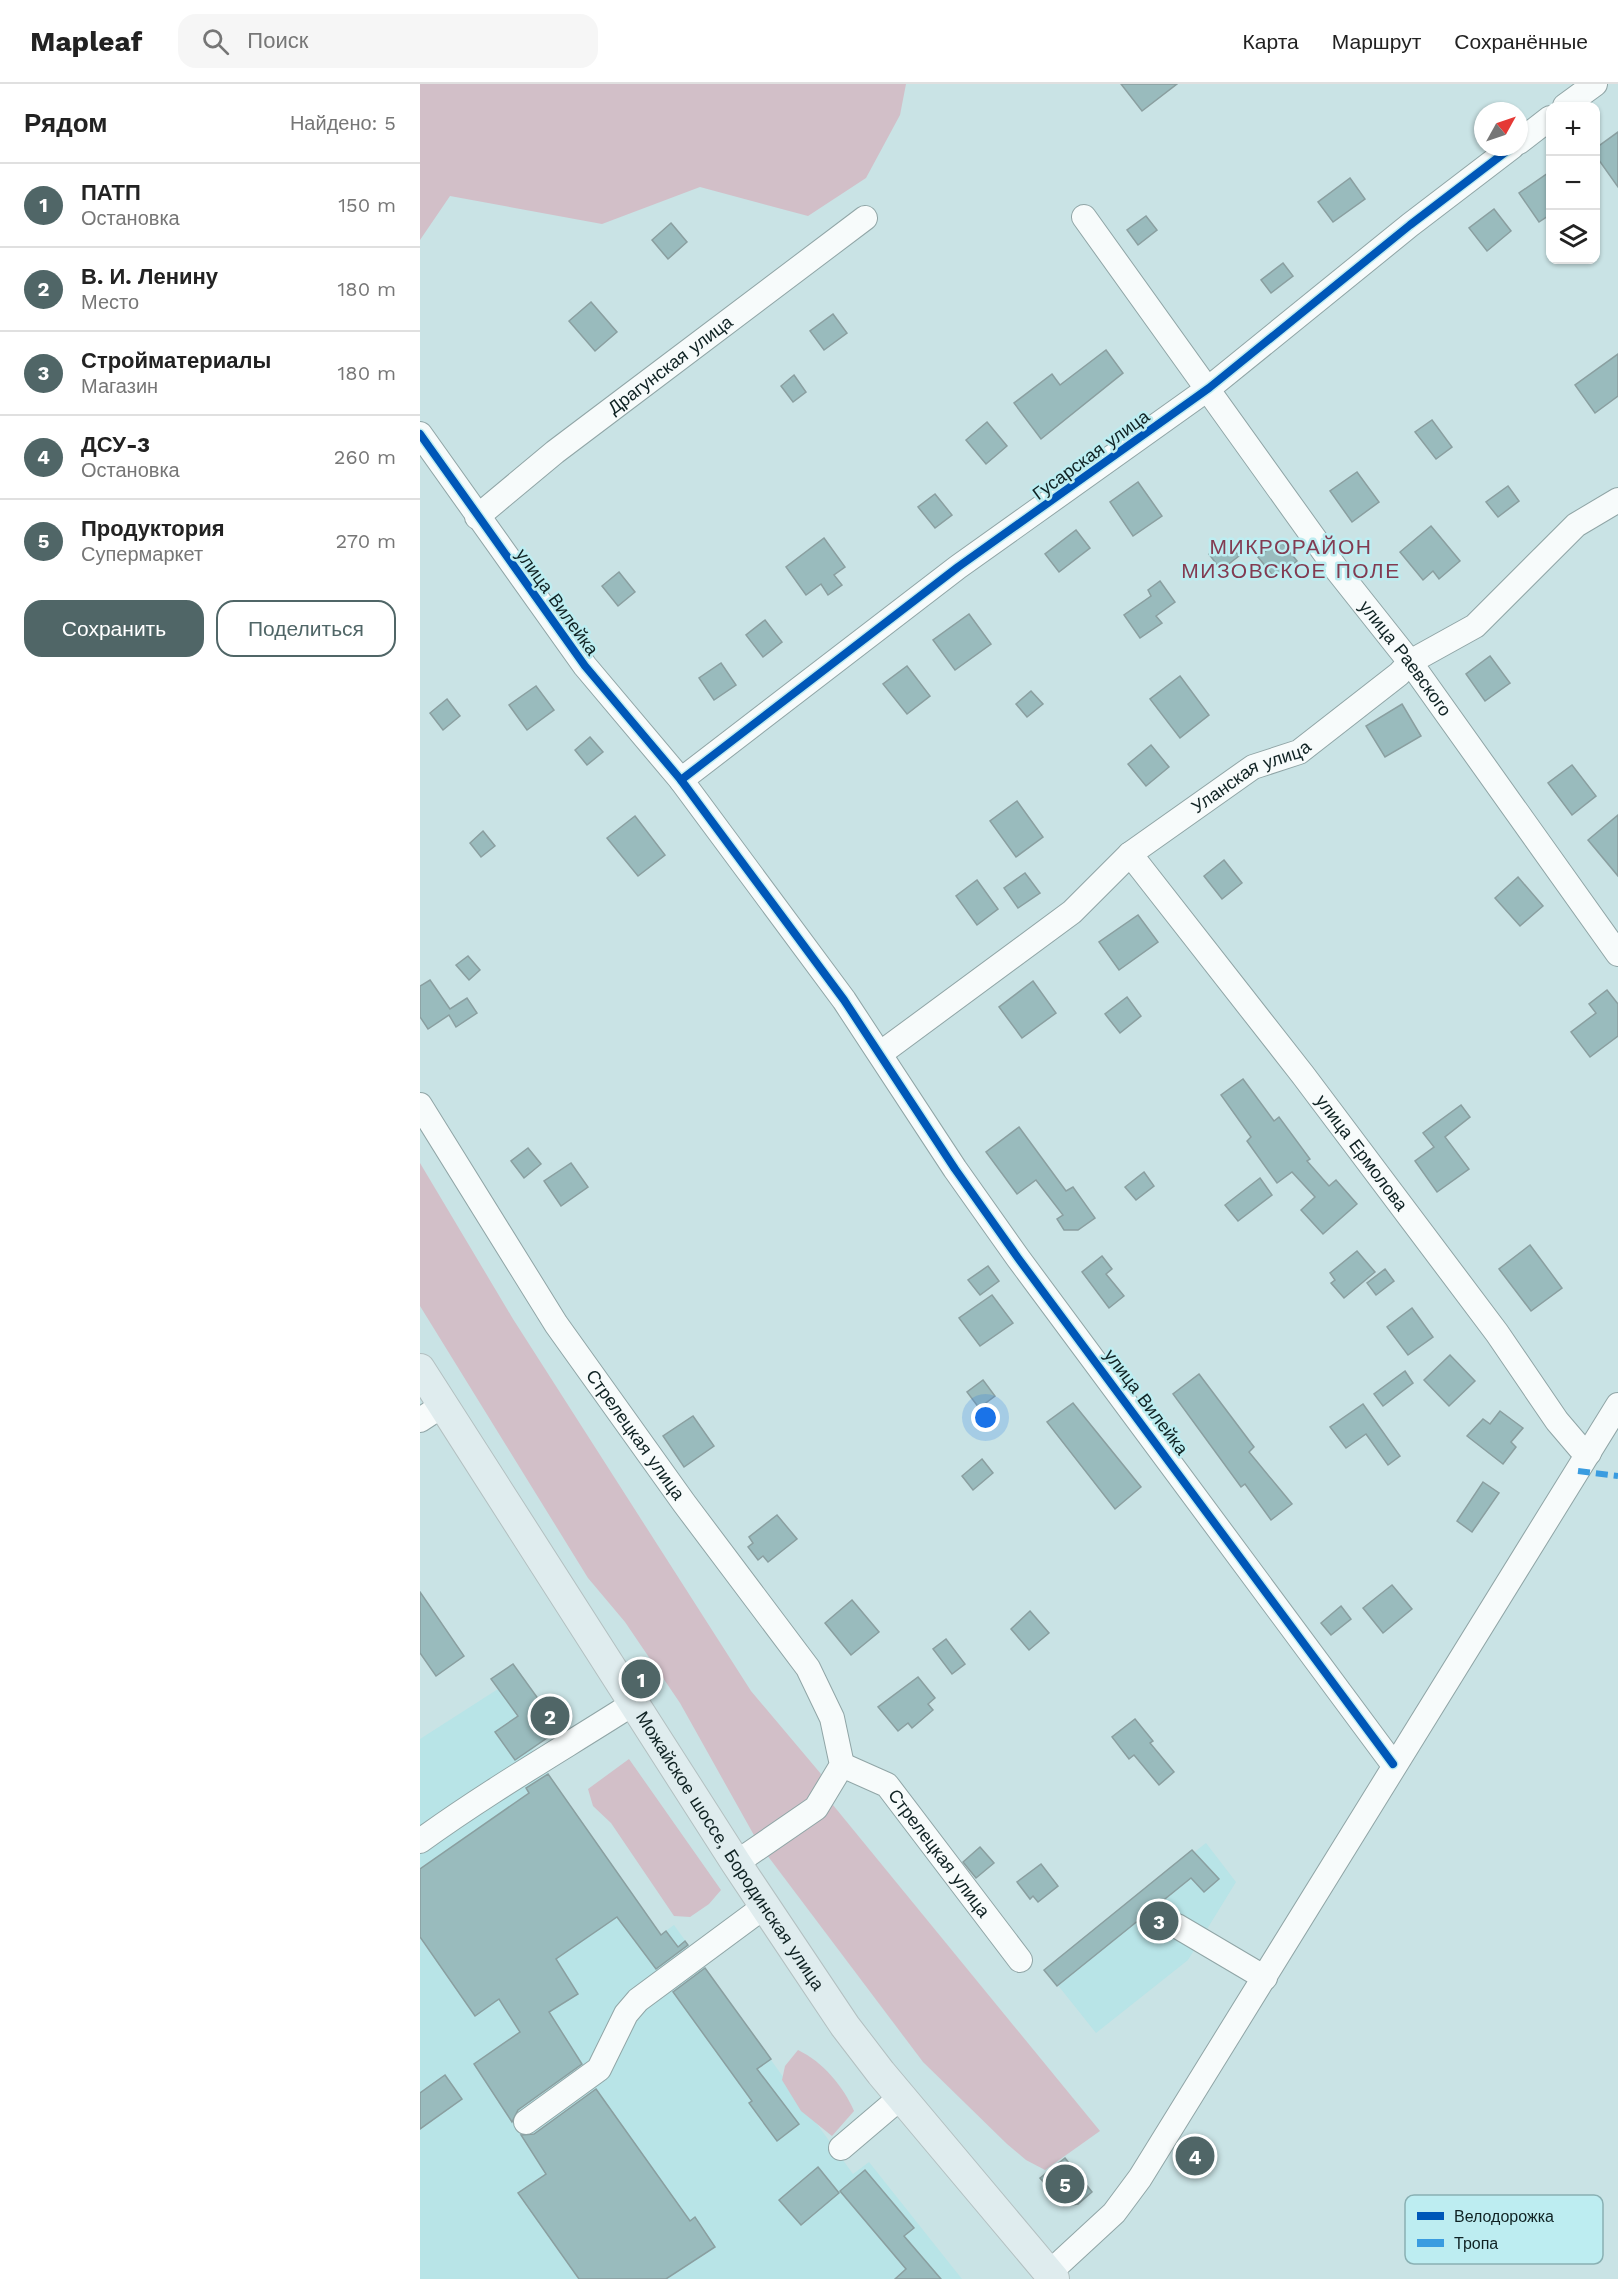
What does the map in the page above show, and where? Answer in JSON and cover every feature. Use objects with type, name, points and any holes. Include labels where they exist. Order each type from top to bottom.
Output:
[{"type":"main road","name":"Можайское шоссе, Бородинская улица","points":[[420,1369],[432,1412],[634,1703],[736,1863],[845,2026],[901,2097],[1051,2276]]},
{"type":"street","points":[[1570,102],[1595,84]]},
{"type":"street","points":[[1528,135],[1546,122]]},
{"type":"street","name":"Гусарская улица","points":[[681,780],[958,567],[1209,388],[1382,247],[1500,156]]},
{"type":"street","name":"улица Раевского","points":[[1084,217],[1209,388],[1337,570],[1410,662],[1618,954]]},
{"type":"street","name":"Драгунская улица","points":[[477,517],[555,452],[865,218]]},
{"type":"street","name":"улица Вилейка","points":[[420,434],[585,666],[681,780],[881,1053],[956,1169],[1018,1258],[1138,1416],[1394,1764]]},
{"type":"street","name":"Уланская улица","points":[[881,1053],[1072,912],[1130,854],[1253,767],[1299,752],[1410,662],[1475,626],[1576,525],[1618,500]]},
{"type":"street","name":"улица Ермолова","points":[[1130,854],[1324,1103],[1497,1333],[1557,1421],[1580,1448],[1589,1453]]},
{"type":"street","name":"Стрелецкая улица","points":[[420,1105],[556,1324],[684,1503],[808,1668],[832,1718],[842,1766],[887,1785],[1020,1960]]},
{"type":"street","points":[[1051,2276],[1123,2203],[1210,2069],[1394,1764],[1618,1405]]},
{"type":"street","points":[[420,1841],[482,1796],[515,1780],[634,1703]]},
{"type":"street","points":[[736,1863],[816,1808],[842,1766]]},
{"type":"street","points":[[526,2122],[599,2069],[626,2014],[638,2000],[765,1906]]},
{"type":"street","points":[[1177,1926],[1265,1978]]},
{"type":"street","points":[[841,2148],[901,2097]]},
{"type":"shaded area","points":[[420,84],[906,84],[900,115],[866,178],[808,216],[700,187],[602,224],[450,196],[420,240]]},
{"type":"shaded area","points":[[420,1163],[513,1319],[751,1691],[821,1774],[816,1795],[755,1837],[680,1703],[625,1622],[588,1578],[420,1306]]},
{"type":"shaded area","points":[[498,1689],[518,1716],[495,1732],[511,1754],[533,1738],[538,1745],[532,1750],[648,1917],[627,1931],[640,1949],[674,1925],[853,2174],[869,2162],[962,2279],[420,2279],[420,1739]]},
{"type":"shaded area","points":[[629,1759],[721,1890],[709,1904],[690,1917],[674,1916],[611,1823],[593,1806],[588,1789]]},
{"type":"shaded area","points":[[833,1805],[1100,2131],[1045,2170],[1026,2160],[1007,2144],[923,2062],[764,1851]]},
{"type":"shaded area","points":[[1206,1843],[1236,1882],[1188,1960],[1096,2033],[1045,1969]]},
{"type":"shaded area","points":[[798,2050],[824,2068],[844,2093],[854,2111],[832,2136],[801,2111],[782,2080],[785,2066]]},
{"type":"building","points":[[1121,84],[1177,84],[1142,111]]},
{"type":"building","points":[[1618,132],[1618,187],[1600,162],[1600,145]]},
{"type":"building","points":[[1546,174],[1546,217],[1539,222],[1519,193]]},
{"type":"building","points":[[1350,178],[1365,199],[1333,222],[1318,202]]},
{"type":"building","points":[[1494,209],[1511,231],[1487,251],[1469,228]]},
{"type":"building","points":[[1146,216],[1157,230],[1138,245],[1127,230]]},
{"type":"building","points":[[671,223],[687,242],[668,259],[652,240]]},
{"type":"building","points":[[1283,263],[1293,276],[1271,293],[1261,280]]},
{"type":"building","points":[[591,302],[617,332],[595,351],[569,321]]},
{"type":"building","points":[[833,314],[847,333],[824,350],[810,331]]},
{"type":"building","points":[[1106,350],[1123,373],[1041,439],[1014,403],[1052,374],[1060,385]]},
{"type":"building","points":[[1618,354],[1618,396],[1595,413],[1575,385]]},
{"type":"building","points":[[794,375],[806,392],[793,402],[781,386]]},
{"type":"building","points":[[1432,420],[1452,447],[1436,459],[1415,432]]},
{"type":"building","points":[[987,422],[1007,446],[986,464],[966,440]]},
{"type":"building","points":[[1357,472],[1379,502],[1352,522],[1330,491]]},
{"type":"building","points":[[1138,482],[1162,516],[1133,536],[1110,502]]},
{"type":"building","points":[[1508,486],[1519,501],[1498,517],[1486,502]]},
{"type":"building","points":[[935,494],[952,515],[935,528],[918,507]]},
{"type":"building","points":[[1431,526],[1460,561],[1439,579],[1433,571],[1423,580],[1400,552]]},
{"type":"building","points":[[1076,530],[1090,548],[1059,572],[1045,554]]},
{"type":"building","points":[[824,538],[845,567],[834,575],[842,585],[828,595],[821,584],[806,595],[786,567]]},
{"type":"building","points":[[1226,540],[1239,556],[1221,570],[1209,554]]},
{"type":"building","points":[[1280,540],[1297,561],[1275,578],[1258,557]]},
{"type":"building","points":[[619,572],[635,592],[618,606],[602,586]]},
{"type":"building","points":[[1160,581],[1175,602],[1156,616],[1162,623],[1140,638],[1124,615],[1151,596],[1148,590]]},
{"type":"building","points":[[969,614],[991,644],[955,670],[933,640]]},
{"type":"building","points":[[765,620],[782,642],[763,657],[746,635]]},
{"type":"building","points":[[1490,656],[1510,683],[1485,701],[1466,674]]},
{"type":"building","points":[[721,663],[736,685],[714,700],[699,678]]},
{"type":"building","points":[[907,666],[930,696],[907,714],[883,684]]},
{"type":"building","points":[[1180,676],[1209,715],[1180,738],[1150,699]]},
{"type":"building","points":[[536,686],[554,710],[527,730],[509,705]]},
{"type":"building","points":[[1031,691],[1043,704],[1027,717],[1016,704]]},
{"type":"building","points":[[447,699],[460,716],[443,730],[430,713]]},
{"type":"building","points":[[1402,704],[1421,736],[1385,757],[1366,726]]},
{"type":"building","points":[[590,737],[603,752],[587,765],[575,750]]},
{"type":"building","points":[[1151,745],[1169,767],[1146,786],[1128,764]]},
{"type":"building","points":[[1572,765],[1596,796],[1572,815],[1548,783]]},
{"type":"building","points":[[1017,801],[1043,837],[1016,857],[990,821]]},
{"type":"building","points":[[1618,815],[1618,876],[1588,840]]},
{"type":"building","points":[[635,816],[665,855],[638,876],[607,838]]},
{"type":"building","points":[[483,831],[495,846],[481,857],[470,843]]},
{"type":"building","points":[[1224,860],[1242,883],[1222,899],[1204,876]]},
{"type":"building","points":[[1025,873],[1040,893],[1018,908],[1004,888]]},
{"type":"building","points":[[1518,877],[1543,906],[1520,926],[1495,898]]},
{"type":"building","points":[[977,880],[998,909],[977,925],[956,896]]},
{"type":"building","points":[[1138,915],[1158,942],[1119,970],[1099,942]]},
{"type":"building","points":[[468,956],[480,970],[469,980],[456,965]]},
{"type":"building","points":[[430,980],[450,1009],[467,998],[477,1013],[456,1027],[449,1015],[428,1029],[420,1017],[420,986]]},
{"type":"building","points":[[1033,981],[1056,1013],[1022,1038],[999,1007]]},
{"type":"building","points":[[1607,990],[1618,1004],[1618,1036],[1590,1057],[1571,1032],[1596,1013],[1589,1004]]},
{"type":"building","points":[[1127,997],[1141,1016],[1120,1033],[1105,1014]]},
{"type":"building","points":[[1243,1079],[1274,1121],[1279,1117],[1310,1159],[1307,1161],[1329,1186],[1336,1180],[1357,1204],[1323,1234],[1301,1210],[1315,1197],[1292,1172],[1277,1183],[1247,1141],[1251,1137],[1221,1095]]},
{"type":"building","points":[[1461,1105],[1470,1117],[1445,1137],[1469,1169],[1437,1192],[1415,1161],[1434,1147],[1423,1133]]},
{"type":"building","points":[[1019,1127],[1066,1191],[1073,1187],[1095,1218],[1078,1230],[1064,1230],[1057,1219],[1063,1215],[1036,1180],[1017,1194],[986,1152]]},
{"type":"building","points":[[528,1148],[541,1164],[524,1178],[511,1161]]},
{"type":"building","points":[[571,1163],[588,1187],[561,1206],[544,1181]]},
{"type":"building","points":[[1144,1172],[1154,1186],[1136,1200],[1125,1187]]},
{"type":"building","points":[[1260,1178],[1272,1195],[1238,1221],[1225,1205]]},
{"type":"building","points":[[1530,1245],[1562,1288],[1531,1311],[1499,1269]]},
{"type":"building","points":[[1357,1251],[1375,1272],[1344,1298],[1331,1283],[1335,1280],[1330,1273]]},
{"type":"building","points":[[1102,1256],[1112,1269],[1106,1274],[1124,1296],[1109,1308],[1082,1272]]},
{"type":"building","points":[[988,1266],[999,1281],[980,1295],[968,1280]]},
{"type":"building","points":[[1385,1269],[1394,1281],[1376,1295],[1367,1283]]},
{"type":"building","points":[[992,1295],[1013,1323],[980,1346],[959,1318]]},
{"type":"building","points":[[1412,1308],[1433,1337],[1408,1355],[1387,1327]]},
{"type":"building","points":[[1450,1355],[1475,1381],[1449,1406],[1424,1380]]},
{"type":"building","points":[[1405,1371],[1413,1383],[1383,1406],[1374,1394]]},
{"type":"building","points":[[1199,1374],[1254,1447],[1249,1452],[1292,1504],[1271,1520],[1245,1484],[1241,1487],[1173,1394]]},
{"type":"building","points":[[983,1380],[995,1396],[979,1408],[967,1392]]},
{"type":"building","points":[[1073,1403],[1141,1487],[1115,1509],[1047,1422]]},
{"type":"building","points":[[1363,1404],[1400,1456],[1388,1465],[1366,1434],[1346,1448],[1330,1427]]},
{"type":"building","points":[[1500,1411],[1523,1428],[1511,1442],[1516,1447],[1503,1464],[1467,1436],[1483,1419],[1490,1424]]},
{"type":"building","points":[[693,1416],[714,1446],[684,1467],[663,1436]]},
{"type":"building","points":[[982,1459],[993,1473],[973,1490],[962,1476]]},
{"type":"building","points":[[1483,1482],[1499,1493],[1472,1532],[1457,1521]]},
{"type":"building","points":[[777,1515],[797,1539],[768,1562],[763,1556],[758,1560],[748,1547],[753,1543],[749,1537]]},
{"type":"building","points":[[1392,1585],[1412,1609],[1383,1633],[1363,1608]]},
{"type":"building","points":[[420,1592],[464,1656],[436,1676],[420,1653]]},
{"type":"building","points":[[852,1600],[879,1632],[851,1655],[825,1623]]},
{"type":"building","points":[[1341,1606],[1351,1619],[1331,1635],[1321,1623]]},
{"type":"building","points":[[1030,1611],[1049,1633],[1029,1650],[1011,1629]]},
{"type":"building","points":[[946,1639],[965,1664],[952,1674],[933,1649]]},
{"type":"building","points":[[513,1664],[560,1729],[515,1760],[495,1732],[518,1716],[491,1679]]},
{"type":"building","points":[[918,1677],[935,1698],[928,1704],[933,1710],[912,1728],[908,1723],[898,1731],[878,1707]]},
{"type":"building","points":[[1135,1719],[1153,1741],[1150,1743],[1174,1772],[1159,1785],[1134,1755],[1129,1759],[1112,1737]]},
{"type":"building","points":[[548,1774],[661,1935],[666,1931],[678,1947],[685,1941],[688,1945],[656,1969],[617,1917],[556,1959],[578,1994],[549,2012],[582,2064],[518,2110],[512,2122],[474,2064],[520,2032],[499,1999],[475,2016],[420,1937],[420,1869],[529,1793],[526,1788]]},
{"type":"building","points":[[980,1847],[994,1863],[976,1878],[963,1862]]},
{"type":"building","points":[[1192,1850],[1219,1879],[1204,1892],[1191,1878],[1057,1986],[1044,1970]]},
{"type":"building","points":[[1041,1864],[1058,1886],[1038,1902],[1033,1896],[1030,1899],[1017,1882]]},
{"type":"building","points":[[705,1968],[771,2059],[757,2069],[799,2124],[777,2141],[749,2103],[752,2101],[673,1992]]},
{"type":"building","points":[[445,2075],[462,2099],[420,2129],[420,2093]]},
{"type":"building","points":[[596,2089],[690,2221],[695,2217],[715,2247],[666,2279],[579,2279],[518,2193],[546,2174],[521,2135],[534,2134]]},
{"type":"building","points":[[1065,2158],[1092,2192],[1078,2204],[1064,2206],[1040,2178]]},
{"type":"building","points":[[818,2167],[839,2193],[801,2225],[779,2200]]},
{"type":"building","points":[[865,2170],[914,2228],[904,2236],[941,2279],[895,2279],[906,2269],[840,2191]]},
{"type":"marked path","points":[[1578,1471],[1618,1476]]},
{"type":"cycle path","points":[[681,780],[958,567],[1209,388],[1410,225],[1500,156]]},
{"type":"cycle path","points":[[420,434],[585,666],[681,780],[844,1000],[955,1169],[1018,1258],[1393,1764]]},
{"type":"place","name":"ПАТП","points":[[641,1679]]},
{"type":"place","name":"В. И. Ленину","points":[[550,1716]]},
{"type":"place","name":"Стройматериалы","points":[[1159,1921]]},
{"type":"place","name":"ДСУ-3","points":[[1195,2156]]},
{"type":"place","name":"Продуктория","points":[[1065,2184]]},
{"type":"district","name":"МИКРОРАЙОН МИЗОВСКОЕ ПОЛЕ","points":[[1291,559]]}]
